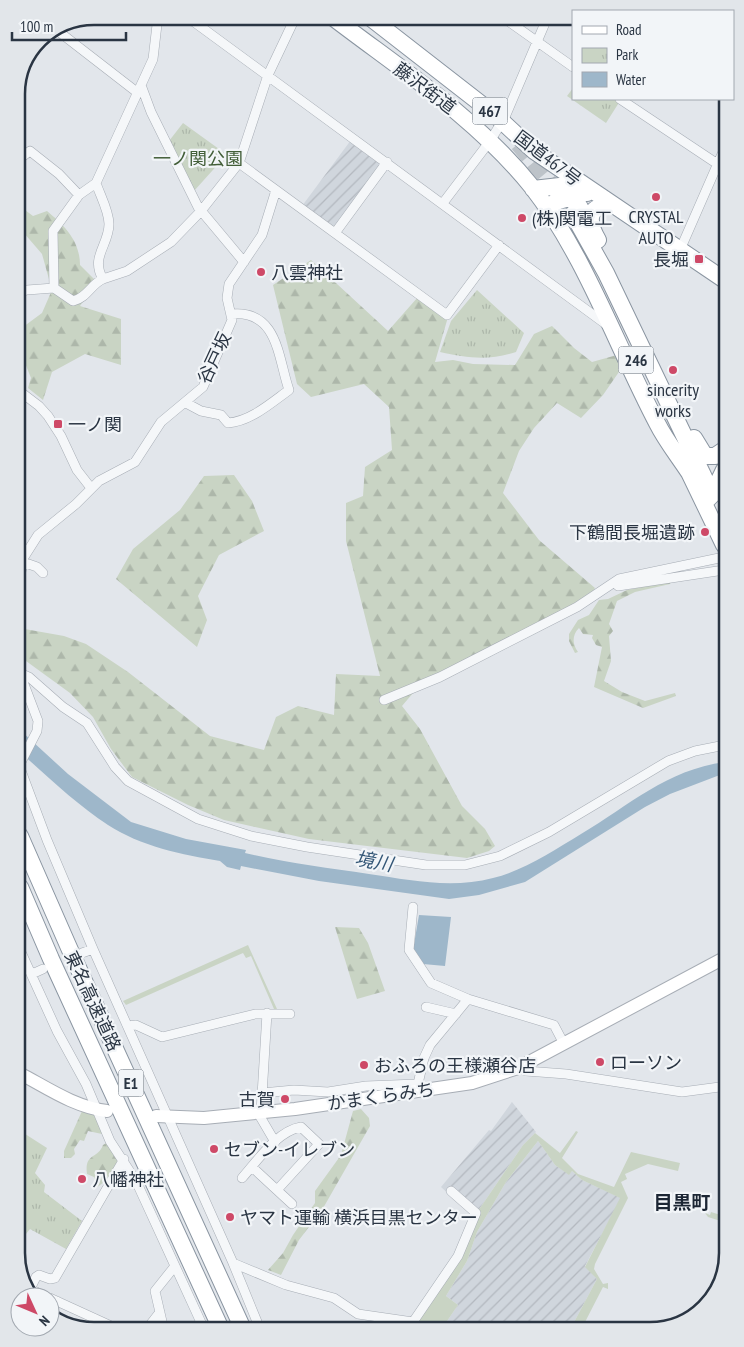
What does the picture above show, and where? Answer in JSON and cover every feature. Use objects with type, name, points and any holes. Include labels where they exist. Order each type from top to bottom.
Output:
[{"type":"highway","name":"藤沢街道","points":[[343,25],[460,115],[539,188],[562,216]]},
{"type":"highway","name":"国道467号","points":[[379,25],[502,122],[534,151],[719,276]]},
{"type":"highway","points":[[539,188],[553,176],[551,163]]},
{"type":"highway","name":"国道467号","points":[[539,188],[574,188],[613,206]]},
{"type":"highway","points":[[593,230],[574,200],[560,199],[553,204],[562,216],[581,268],[658,425],[690,474]]},
{"type":"highway","points":[[593,230],[590,221],[594,210],[605,205],[613,206]]},
{"type":"highway","name":"246","points":[[562,216],[606,273],[691,440]]},
{"type":"highway","name":"246","points":[[562,216],[610,304],[690,474],[719,513]]},
{"type":"highway","name":"246","points":[[593,230],[618,277],[691,440],[719,531]]},
{"type":"highway","points":[[691,440],[705,456],[711,456],[719,452]]},
{"type":"highway","points":[[708,499],[719,479]]},
{"type":"highway","name":"東名高速道路","points":[[25,847],[240,1322]]},
{"type":"highway","name":"東名高速道路","points":[[25,899],[51,960],[218,1322]]},
{"type":"main road","name":"かまくらみち","points":[[162,1117],[204,1118],[260,1112],[416,1088],[472,1083],[518,1068],[719,961]]},
{"type":"main road","points":[[25,1076],[68,1100],[102,1110]]},
{"type":"street","points":[[54,288],[54,231],[79,195],[96,183],[153,59],[157,25]]},
{"type":"street","points":[[199,25],[612,328]]},
{"type":"street","points":[[25,291],[54,288],[68,299],[79,300],[98,281],[114,277],[144,261],[170,242],[201,211],[240,163],[268,75],[292,25]]},
{"type":"street","points":[[513,25],[572,66]]},
{"type":"street","points":[[443,203],[490,142],[502,122],[544,25]]},
{"type":"street","points":[[61,33],[139,89],[201,211],[244,262]]},
{"type":"street","points":[[623,100],[719,165]]},
{"type":"street","points":[[25,155],[30,151],[59,174],[79,195]]},
{"type":"street","points":[[335,233],[387,162]]},
{"type":"street","points":[[240,163],[447,315],[499,245]]},
{"type":"street","points":[[680,250],[719,168]]},
{"type":"street","points":[[96,183],[110,223],[98,258],[98,269],[103,279]]},
{"type":"street","name":"谷戸坂","points":[[25,558],[38,534],[76,504],[99,481],[135,462],[161,422],[186,403],[206,382],[232,320],[227,289],[262,234],[276,190]]},
{"type":"street","points":[[186,403],[201,411],[220,415],[228,424],[237,423],[257,413],[289,390],[272,330],[248,314],[232,314]]},
{"type":"street","points":[[25,395],[48,416],[61,436],[77,470],[91,488]]},
{"type":"street","points":[[384,700],[440,677],[577,607],[619,579],[719,557]]},
{"type":"street","points":[[25,563],[37,567],[43,573]]},
{"type":"street","points":[[600,592],[624,584],[719,571]]},
{"type":"street","points":[[25,675],[63,707],[87,723],[115,767],[128,781],[203,822],[251,836],[297,845],[426,865],[465,865],[500,856],[549,832],[668,761],[695,751],[719,746]]},
{"type":"street","points":[[25,685],[38,720],[37,731],[25,754]]},
{"type":"street","points":[[25,781],[92,949],[128,1026],[162,1117],[233,1263],[257,1322]]},
{"type":"street","points":[[412,907],[409,950],[431,983],[468,999],[554,1026],[564,1044]]},
{"type":"street","points":[[82,953],[92,949]]},
{"type":"street","points":[[25,960],[102,1110],[110,1141],[124,1159],[136,1181],[200,1322]]},
{"type":"street","points":[[32,974],[43,969]]},
{"type":"street","points":[[262,1093],[294,1090],[328,1092],[366,1086],[416,1088],[427,1051],[468,999]]},
{"type":"street","points":[[426,1007],[456,1014]]},
{"type":"street","points":[[267,1013],[260,1112],[275,1142]]},
{"type":"street","points":[[128,1026],[136,1025],[162,1038],[255,1014],[290,1014]]},
{"type":"street","points":[[518,1068],[526,1071],[566,1074],[682,1092],[719,1087]]},
{"type":"street","points":[[242,1178],[275,1142],[293,1128],[301,1127],[319,1144],[277,1190]]},
{"type":"street","points":[[33,1284],[39,1275],[50,1279],[55,1278],[124,1159]]},
{"type":"street","points":[[252,1167],[292,1204]]},
{"type":"street","points":[[417,1322],[458,1256],[476,1213],[451,1191]]},
{"type":"street","points":[[233,1263],[286,1285],[334,1298],[358,1314],[399,1322]]},
{"type":"street","points":[[162,1322],[155,1291],[175,1266]]},
{"type":"street","points":[[60,1303],[102,1322]]},
{"type":"street","points":[[152,1322],[160,1312]]},
{"type":"shaded area","points":[[351,140],[382,164],[335,233],[302,206]]},
{"type":"shaded area","points":[[512,1102],[536,1132],[523,1145],[478,1211],[453,1198],[441,1187],[489,1130],[491,1131]]},
{"type":"shaded area","points":[[538,1141],[555,1165],[569,1174],[572,1171],[582,1180],[621,1198],[585,1266],[597,1279],[574,1322],[446,1322],[458,1305],[446,1296],[467,1261],[477,1232],[506,1182]]},
{"type":"green space","points":[[572,89],[572,99],[567,96]]},
{"type":"green space","points":[[573,100],[620,101],[606,123]]},
{"type":"green space","name":"一ノ関公園","points":[[183,123],[237,162],[232,170],[221,161],[194,191],[169,141]]},
{"type":"green space","points":[[25,210],[33,216],[47,211],[60,222],[74,241],[80,265],[97,282],[80,306],[121,319],[121,365],[85,354],[52,372],[43,400],[28,388],[31,378],[25,363],[25,326],[42,313],[52,290],[42,254],[25,234]]},
{"type":"green space","points":[[311,260],[388,331],[418,297],[448,317],[435,362],[453,360],[473,364],[515,365],[534,334],[552,326],[574,348],[592,362],[617,355],[621,369],[603,395],[581,418],[557,403],[534,428],[519,451],[503,493],[539,540],[595,588],[587,601],[419,686],[402,706],[420,729],[462,806],[485,829],[495,846],[489,851],[467,858],[309,839],[224,820],[188,805],[132,777],[111,749],[93,717],[70,693],[25,659],[25,629],[64,636],[86,644],[128,672],[210,736],[264,750],[276,717],[298,706],[334,715],[336,674],[380,676],[346,541],[346,503],[363,496],[365,467],[392,450],[389,407],[364,384],[311,397],[297,384],[273,285]]},
{"type":"green space","points":[[477,290],[524,333],[516,352],[497,357],[478,358],[440,352],[451,321]]},
{"type":"green space","points":[[234,475],[252,501],[264,531],[219,555],[198,596],[207,620],[197,647],[116,579],[133,549],[180,510],[204,476]]},
{"type":"green space","points":[[671,581],[670,584],[635,592],[617,601],[609,624],[613,631],[609,636],[611,661],[604,681],[622,692],[645,701],[675,693],[676,696],[643,708],[594,687],[602,647],[596,645],[592,638],[593,635],[583,634],[579,628],[574,637],[574,643],[578,652],[575,653],[569,641],[569,634],[578,620],[589,615],[599,600],[608,599],[627,590]]},
{"type":"green space","points":[[335,927],[359,928],[368,943],[385,991],[357,999]]},
{"type":"green space","points":[[248,945],[277,1009],[274,1009],[251,956],[246,958],[243,953],[126,1005],[123,1001]]},
{"type":"green space","points":[[361,1109],[369,1118],[370,1126],[322,1210],[299,1240],[281,1275],[268,1270],[283,1253],[315,1203],[315,1191],[341,1155],[353,1111]]},
{"type":"green space","points":[[82,1111],[93,1112],[101,1127],[102,1134],[88,1131],[84,1141],[80,1140],[74,1149],[75,1154],[71,1158],[64,1158],[64,1151]]},
{"type":"green space","points":[[576,1131],[578,1132],[562,1158],[578,1174],[614,1187],[631,1152],[680,1163],[678,1171],[648,1164],[625,1174],[627,1179],[621,1182],[628,1198],[594,1269],[603,1284],[608,1283],[608,1289],[603,1287],[585,1322],[574,1322],[597,1279],[585,1267],[620,1198],[582,1180],[572,1171],[569,1175],[555,1165],[538,1141],[506,1182],[477,1232],[467,1261],[446,1296],[458,1305],[446,1322],[418,1321],[480,1213],[478,1211],[523,1145],[535,1133],[560,1153]]},
{"type":"green space","points":[[25,1134],[47,1148],[35,1173],[45,1185],[44,1192],[82,1221],[66,1249],[30,1229],[25,1235]]},
{"type":"green space","points":[[113,1139],[120,1160],[107,1180],[96,1188],[94,1177],[87,1174],[89,1159],[103,1145]]},
{"type":"green space","points":[[711,1212],[719,1214],[719,1220],[708,1217],[705,1213],[710,1215]]},
{"type":"water","points":[[25,735],[68,774],[131,822],[186,839],[246,850],[245,853],[276,860],[400,879],[462,883],[505,875],[528,865],[599,823],[649,790],[684,773],[719,763],[719,775],[670,794],[645,807],[525,882],[479,895],[449,899],[319,881],[241,866],[240,870],[227,867],[220,861],[177,853],[134,839],[120,832],[62,790],[25,757]]},
{"type":"water","points":[[419,915],[451,917],[445,966],[423,964],[413,950]]},
{"type":"tunnel","points":[[518,144],[561,196]]},
{"type":"place","name":"CRYSTAL AUTO","points":[[656,197]]},
{"type":"place","name":"(株)関電工","points":[[522,218]]},
{"type":"place","name":"長堀","points":[[699,259]]},
{"type":"place","name":"八雲神社","points":[[261,272]]},
{"type":"place","name":"sincerity works","points":[[673,370]]},
{"type":"place","name":"一ノ関","points":[[58,424]]},
{"type":"place","name":"下鶴間長堀遺跡","points":[[705,532]]},
{"type":"place","name":"ローソン","points":[[600,1062]]},
{"type":"place","name":"おふろの王様瀬谷店","points":[[364,1065]]},
{"type":"place","name":"古賀","points":[[285,1099]]},
{"type":"place","name":"セブン-イレブン","points":[[214,1149]]},
{"type":"place","name":"八幡神社","points":[[82,1179]]},
{"type":"place","name":"ヤマト運輸 横浜目黒センター","points":[[230,1217]]},
{"type":"district","name":"目黒町","points":[[682,1202]]},
{"type":"water label","name":"境川","points":[[374,861]]}]
